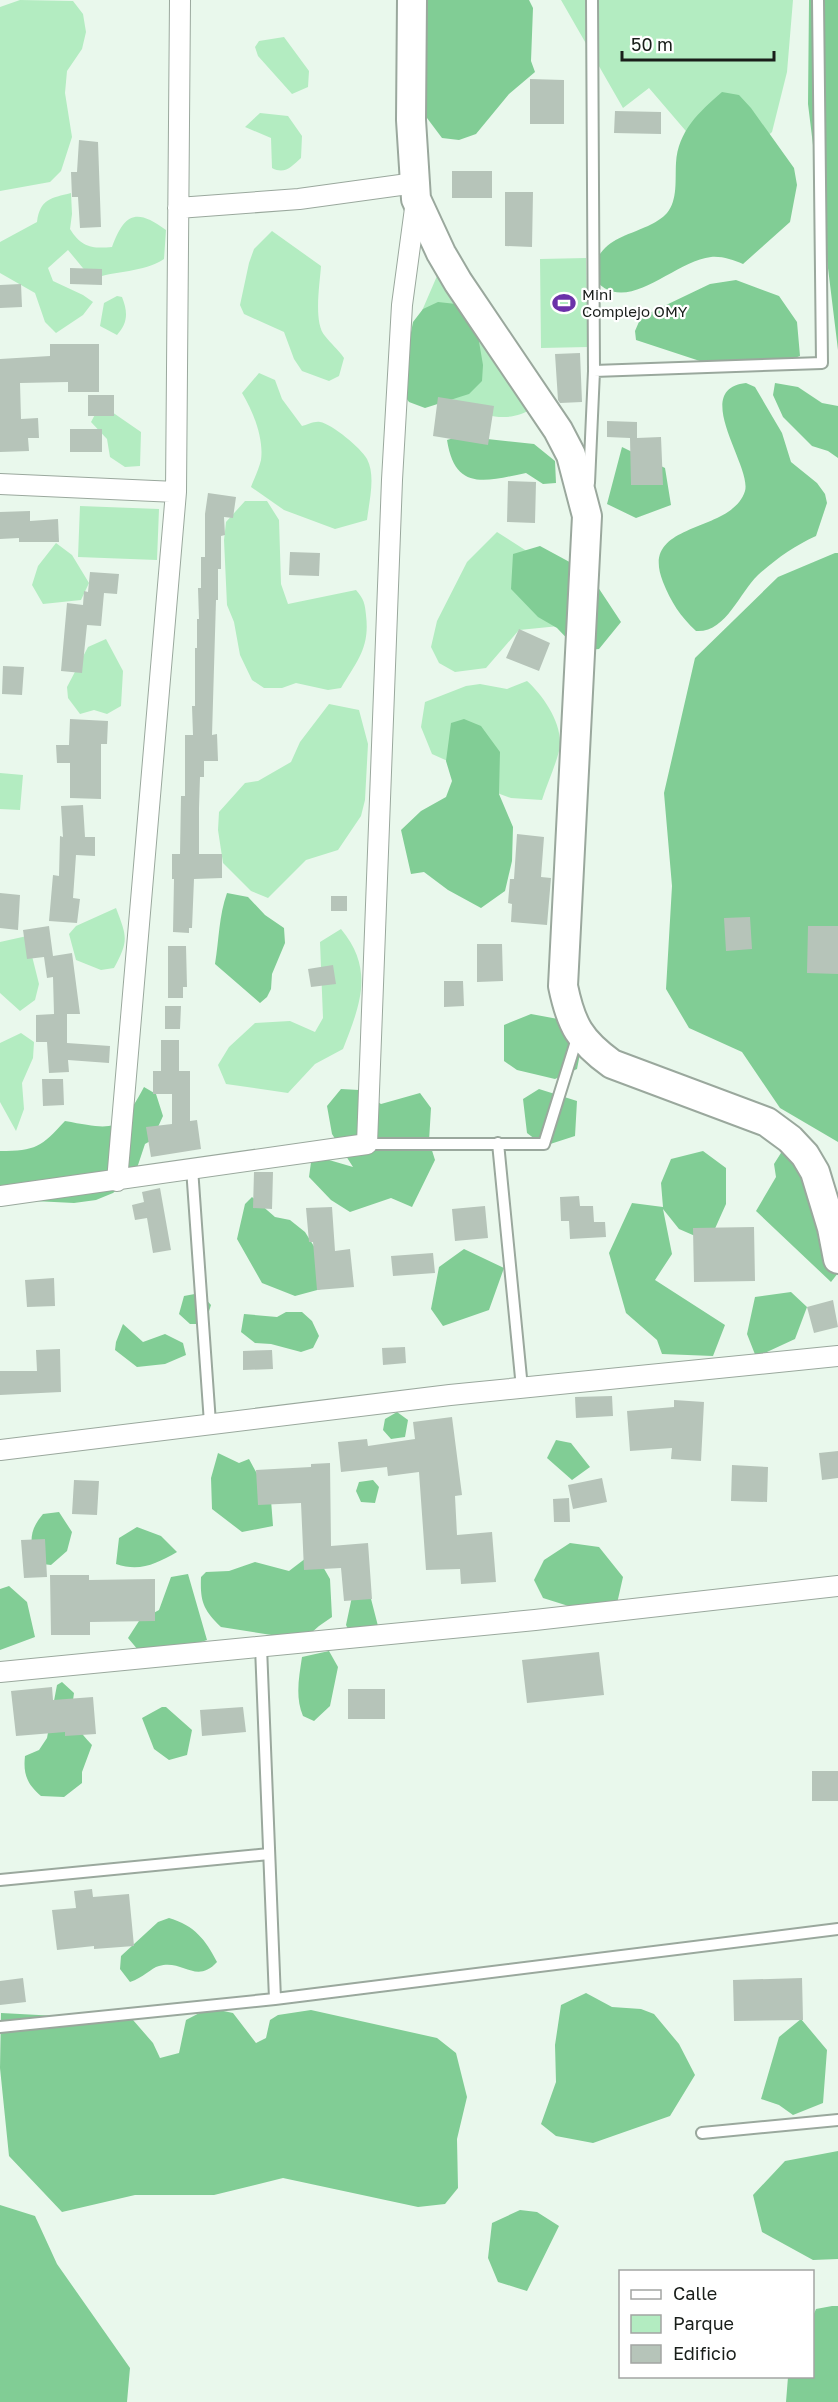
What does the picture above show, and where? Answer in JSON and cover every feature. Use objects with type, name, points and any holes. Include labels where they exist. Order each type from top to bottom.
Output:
[{"type":"main road","points":[[412,0],[411,120],[416,191],[441,253],[458,282],[558,430],[571,455],[587,516],[563,986],[569,1012],[578,1034],[592,1050],[612,1064],[767,1122],[790,1139],[805,1155],[814,1173],[832,1228],[838,1259]]},
{"type":"street","points":[[117,1181],[176,492],[180,0]]},
{"type":"street","points":[[0,1196],[366,1144],[393,468],[402,305],[416,191],[178,207]]},
{"type":"street","points":[[0,484],[176,492]]},
{"type":"street","points":[[0,1450],[210,1423],[522,1388],[838,1356]]},
{"type":"street","points":[[0,1672],[535,1620],[838,1586]]},
{"type":"lane","points":[[587,516],[594,371],[592,0]]},
{"type":"lane","points":[[594,371],[822,363],[818,0]]},
{"type":"lane","points":[[366,1144],[544,1143],[578,1034]]},
{"type":"lane","points":[[498,1143],[522,1388]]},
{"type":"lane","points":[[192,1168],[210,1423]]},
{"type":"lane","points":[[261,1647],[275,1999]]},
{"type":"lane","points":[[0,1880],[269,1854]]},
{"type":"lane","points":[[0,2026],[275,1999],[838,1929]]},
{"type":"lane","points":[[702,2133],[838,2120]]},
{"type":"green space","points":[[20,0],[73,1],[83,14],[86,32],[82,49],[67,71],[65,93],[72,137],[61,171],[50,182],[0,191],[0,7]]},
{"type":"green space","points":[[423,0],[529,0],[533,8],[531,61],[535,72],[509,94],[476,134],[459,140],[442,138],[421,110]]},
{"type":"green space","points":[[561,0],[793,0],[787,72],[772,132],[729,172],[715,165],[649,88],[623,108]]},
{"type":"green space","points":[[809,0],[838,0],[838,350],[808,104]]},
{"type":"green space","points":[[284,37],[309,71],[308,87],[292,94],[258,56],[255,47],[259,41]]},
{"type":"green space","points":[[722,92],[739,95],[794,168],[797,185],[790,222],[743,264],[711,257],[695,261],[647,286],[632,291],[617,292],[603,287],[590,273],[595,262],[606,247],[613,242],[661,219],[671,208],[681,141],[691,123]]},
{"type":"green space","points":[[260,113],[288,116],[302,136],[301,158],[288,169],[281,171],[272,168],[271,138],[245,127]]},
{"type":"green space","points":[[71,193],[70,229],[78,240],[88,246],[112,247],[127,221],[140,217],[166,230],[164,259],[147,267],[92,279],[68,250],[48,268],[53,281],[93,302],[83,315],[56,333],[45,322],[35,293],[0,273],[0,242],[37,222],[41,208],[48,201]]},
{"type":"green space","points":[[272,231],[321,266],[318,313],[321,330],[344,358],[339,376],[329,381],[302,371],[294,359],[284,332],[244,314],[240,305],[254,249]]},
{"type":"green space","name":"Mini Complejo OMY","points":[[586,258],[588,347],[541,348],[540,259]]},
{"type":"green space","points":[[437,276],[494,320],[542,402],[524,413],[511,417],[500,417],[479,413],[438,397],[415,327]]},
{"type":"green space","points":[[736,280],[779,296],[797,322],[800,356],[782,363],[712,365],[636,340],[635,331],[641,317],[710,284]]},
{"type":"green space","points":[[117,296],[122,297],[126,312],[125,322],[117,335],[100,326],[104,303]]},
{"type":"green space","points":[[438,302],[456,304],[477,330],[483,365],[482,381],[469,394],[425,408],[409,402],[400,389],[413,322],[423,309]]},
{"type":"green space","points":[[259,373],[275,380],[282,399],[302,426],[320,422],[332,427],[364,454],[371,473],[367,520],[335,529],[284,510],[251,487],[261,460],[261,443],[254,416],[242,393]]},
{"type":"green space","points":[[746,383],[755,387],[782,433],[791,462],[817,483],[825,494],[827,503],[816,536],[786,553],[758,575],[716,626],[696,631],[669,596],[663,582],[659,562],[663,548],[674,538],[723,515],[736,505],[745,491],[745,479],[727,430],[723,399],[730,388]]},
{"type":"green space","points":[[775,383],[798,387],[822,403],[838,406],[838,458],[828,451],[812,446],[783,417],[773,395]]},
{"type":"green space","points":[[99,407],[112,412],[141,432],[140,466],[125,467],[110,457],[107,439],[91,422]]},
{"type":"green space","points":[[460,436],[534,444],[555,461],[556,483],[543,484],[526,473],[486,480],[465,475],[457,468],[451,457],[447,440]]},
{"type":"green space","points":[[622,447],[665,468],[671,505],[636,518],[607,504]]},
{"type":"green space","points":[[245,501],[267,501],[279,520],[281,584],[288,604],[356,590],[362,599],[367,627],[366,637],[361,654],[341,688],[328,690],[296,683],[282,688],[264,688],[252,680],[240,655],[234,622],[227,605],[224,540],[226,522]]},
{"type":"green space","points":[[80,506],[159,509],[157,560],[78,557]]},
{"type":"green space","points":[[497,532],[536,557],[559,626],[519,630],[486,668],[455,672],[439,663],[431,647],[437,621],[467,562]]},
{"type":"green space","points":[[56,543],[72,555],[89,583],[81,600],[43,604],[32,585],[38,566]]},
{"type":"green space","points":[[540,546],[588,572],[621,622],[599,649],[579,651],[557,628],[538,617],[511,589],[513,554]]},
{"type":"green space","points":[[838,553],[838,1142],[780,1108],[742,1052],[689,1028],[666,989],[672,886],[664,793],[695,658],[778,577]]},
{"type":"green space","points":[[106,639],[123,671],[121,706],[107,714],[94,710],[80,714],[68,698],[67,687],[88,647]]},
{"type":"green space","points":[[527,681],[546,703],[559,732],[559,751],[542,800],[511,798],[481,787],[452,763],[432,754],[421,727],[425,702],[466,686],[480,684],[507,689]]},
{"type":"green space","points":[[329,704],[359,710],[368,744],[365,800],[361,816],[338,850],[306,860],[268,898],[251,891],[223,863],[218,830],[219,812],[245,783],[258,781],[291,762],[300,742]]},
{"type":"green space","points":[[464,719],[481,726],[500,752],[499,794],[513,827],[512,861],[505,891],[481,908],[448,890],[424,872],[411,874],[401,830],[421,811],[446,797],[452,781],[446,761],[451,723]]},
{"type":"green space","points":[[0,773],[23,775],[20,810],[0,809]]},
{"type":"green space","points":[[227,893],[248,897],[265,915],[284,928],[285,943],[272,974],[271,989],[260,1003],[215,964]]},
{"type":"green space","points":[[116,908],[125,938],[114,968],[101,970],[76,960],[69,934],[76,926]]},
{"type":"green space","points":[[341,929],[352,944],[361,973],[359,1003],[343,1049],[315,1064],[288,1093],[226,1084],[218,1065],[229,1047],[255,1023],[290,1021],[315,1032],[323,1018],[320,942]]},
{"type":"green space","points":[[27,936],[39,984],[35,1000],[20,1011],[0,993],[0,942]]},
{"type":"green space","points":[[531,1014],[558,1019],[581,1049],[577,1069],[555,1079],[517,1070],[504,1061],[504,1025]]},
{"type":"green space","points":[[21,1033],[34,1042],[33,1058],[22,1083],[24,1109],[16,1131],[0,1102],[0,1043]]},
{"type":"green space","points":[[144,1087],[156,1094],[163,1116],[152,1140],[145,1144],[135,1174],[113,1193],[96,1200],[74,1203],[34,1201],[0,1195],[0,1151],[22,1150],[37,1146],[50,1137],[65,1121],[95,1126],[114,1125],[128,1113]]},
{"type":"green space","points":[[341,1089],[359,1090],[381,1104],[420,1093],[431,1108],[429,1141],[435,1160],[412,1207],[391,1198],[350,1212],[331,1200],[309,1177],[312,1155],[353,1167],[332,1134],[327,1106]]},
{"type":"green space","points":[[539,1089],[577,1101],[575,1136],[544,1146],[527,1133],[523,1099]]},
{"type":"green space","points":[[791,1137],[838,1241],[838,1273],[831,1282],[756,1211],[776,1177],[774,1164]]},
{"type":"green space","points":[[703,1151],[726,1168],[726,1204],[709,1242],[679,1229],[663,1209],[672,1254],[655,1280],[725,1325],[713,1356],[662,1354],[657,1340],[626,1313],[609,1253],[632,1203],[663,1207],[661,1183],[671,1159]]},
{"type":"green space","points":[[252,1197],[275,1217],[290,1220],[305,1232],[315,1248],[321,1289],[295,1296],[262,1283],[237,1239],[245,1204]]},
{"type":"green space","points":[[464,1249],[504,1268],[489,1310],[443,1326],[431,1309],[439,1267]]},
{"type":"green space","points":[[791,1292],[807,1307],[795,1339],[756,1357],[747,1334],[755,1297]]},
{"type":"green space","points":[[200,1293],[211,1305],[205,1324],[190,1324],[179,1314],[184,1296]]},
{"type":"green space","points":[[286,1312],[302,1312],[312,1321],[319,1336],[313,1348],[301,1352],[271,1344],[255,1343],[241,1332],[244,1314],[277,1317]]},
{"type":"green space","points":[[123,1324],[143,1342],[165,1334],[183,1343],[186,1355],[165,1364],[137,1367],[115,1350]]},
{"type":"green space","points":[[397,1412],[408,1420],[405,1437],[391,1439],[383,1430],[385,1419]]},
{"type":"green space","points":[[556,1440],[571,1443],[590,1467],[572,1480],[547,1458]]},
{"type":"green space","points":[[218,1453],[239,1463],[249,1459],[271,1500],[273,1526],[242,1532],[212,1509],[211,1478]]},
{"type":"green space","points":[[373,1480],[379,1487],[375,1503],[361,1502],[356,1491],[359,1482]]},
{"type":"green space","points":[[59,1512],[72,1532],[67,1551],[51,1565],[34,1563],[32,1543],[35,1526],[43,1514]]},
{"type":"green space","points":[[137,1527],[161,1536],[177,1552],[148,1566],[133,1567],[116,1564],[119,1538]]},
{"type":"green space","points":[[570,1543],[599,1547],[623,1577],[616,1608],[578,1609],[543,1598],[534,1580],[544,1560]]},
{"type":"green space","points":[[310,1555],[318,1558],[330,1579],[332,1617],[303,1640],[221,1627],[206,1610],[202,1599],[201,1577],[206,1572],[229,1571],[255,1562],[289,1571]]},
{"type":"green space","points":[[188,1574],[207,1640],[169,1653],[149,1663],[128,1638],[139,1621],[159,1610],[171,1577]]},
{"type":"green space","points":[[9,1586],[27,1602],[35,1637],[0,1650],[0,1589]]},
{"type":"green space","points":[[353,1592],[370,1595],[378,1626],[349,1631],[346,1625]]},
{"type":"green space","points":[[329,1651],[338,1667],[330,1706],[314,1721],[303,1716],[299,1702],[298,1687],[302,1657]]},
{"type":"green space","points":[[62,1682],[74,1693],[75,1722],[92,1745],[82,1772],[82,1783],[64,1797],[41,1796],[27,1778],[25,1756],[39,1750],[47,1738],[57,1685]]},
{"type":"green space","points":[[166,1707],[192,1730],[187,1755],[169,1760],[154,1749],[142,1718]]},
{"type":"green space","points":[[169,1918],[186,1925],[198,1934],[217,1962],[209,1968],[196,1972],[175,1966],[159,1966],[130,1982],[120,1969],[121,1956],[158,1922]]},
{"type":"green space","points":[[586,1993],[612,2007],[641,2009],[654,2014],[679,2044],[695,2075],[670,2116],[593,2143],[556,2136],[541,2124],[556,2082],[555,2045],[561,2005]]},
{"type":"green space","points":[[209,2008],[233,2013],[256,2043],[266,2038],[270,2020],[278,2015],[311,2010],[437,2038],[456,2053],[467,2097],[457,2139],[458,2188],[445,2204],[418,2207],[283,2178],[214,2195],[135,2195],[62,2212],[9,2156],[0,2068],[1,2013],[133,2020],[153,2043],[160,2058],[179,2053],[186,2020]]},
{"type":"green space","points":[[801,2019],[827,2050],[823,2103],[793,2115],[779,2105],[761,2099],[779,2037]]},
{"type":"green space","points":[[838,2151],[838,2259],[813,2260],[762,2232],[753,2195],[785,2161]]},
{"type":"green space","points":[[0,2205],[35,2216],[57,2264],[130,2368],[127,2402],[0,2402]]},
{"type":"green space","points":[[520,2210],[537,2212],[559,2226],[527,2291],[498,2282],[488,2258],[492,2223]]},
{"type":"green space","points":[[838,2306],[838,2402],[786,2402],[788,2378],[814,2378],[814,2314],[816,2309]]},
{"type":"building","points":[[530,79],[564,80],[564,124],[530,124]]},
{"type":"building","points":[[615,111],[661,112],[661,134],[614,133]]},
{"type":"building","points":[[79,140],[98,142],[101,227],[80,228],[78,197],[72,197],[71,172],[77,172]]},
{"type":"building","points":[[452,171],[492,171],[492,198],[452,198]]},
{"type":"building","points":[[505,192],[533,192],[532,247],[505,246]]},
{"type":"building","points":[[70,268],[102,269],[102,285],[70,284]]},
{"type":"building","points":[[21,284],[22,307],[0,308],[0,285]]},
{"type":"building","points":[[50,344],[99,344],[99,392],[68,392],[68,382],[20,383],[21,419],[38,418],[39,438],[28,438],[29,451],[0,452],[0,359],[50,356]]},
{"type":"building","points":[[580,353],[582,402],[560,403],[555,354]]},
{"type":"building","points":[[88,395],[114,395],[114,416],[88,416]]},
{"type":"building","points":[[438,397],[494,406],[488,445],[433,436]]},
{"type":"building","points":[[607,421],[637,422],[637,438],[661,437],[663,485],[631,485],[630,438],[607,437]]},
{"type":"building","points":[[70,429],[102,429],[102,452],[70,452]]},
{"type":"building","points":[[508,481],[536,482],[535,523],[507,522]]},
{"type":"building","points":[[208,493],[236,497],[233,518],[224,517],[225,535],[221,536],[221,569],[218,569],[212,735],[217,734],[218,761],[204,761],[204,777],[200,777],[199,854],[222,854],[222,878],[194,879],[192,928],[189,928],[189,933],[173,932],[172,854],[180,854],[181,796],[185,796],[185,735],[193,735],[195,648],[197,648],[197,619],[199,619],[198,588],[201,588],[201,557],[205,557],[205,514]]},
{"type":"building","points":[[30,511],[30,521],[58,519],[59,542],[19,542],[19,538],[0,539],[0,512]]},
{"type":"building","points":[[290,552],[320,553],[319,576],[289,575]]},
{"type":"building","points":[[90,572],[119,574],[117,594],[104,593],[101,626],[87,625],[82,673],[61,671],[67,603],[83,605],[84,591],[88,592]]},
{"type":"building","points":[[519,629],[550,643],[539,671],[506,658]]},
{"type":"building","points":[[3,666],[24,667],[22,695],[2,694]]},
{"type":"building","points":[[70,719],[108,721],[107,744],[101,744],[101,799],[70,798],[70,763],[57,763],[56,745],[69,745]]},
{"type":"building","points":[[83,805],[85,837],[95,837],[95,856],[76,855],[73,898],[80,899],[77,923],[49,921],[53,875],[59,876],[60,836],[63,837],[61,806]]},
{"type":"building","points":[[517,834],[544,837],[541,877],[551,878],[547,925],[511,922],[512,904],[508,903],[510,879],[514,879]]},
{"type":"building","points":[[0,893],[20,895],[18,930],[0,928]]},
{"type":"building","points":[[331,896],[347,896],[347,911],[331,911]]},
{"type":"building","points":[[750,917],[752,949],[726,951],[724,918]]},
{"type":"building","points":[[49,926],[53,956],[72,953],[80,1014],[67,1014],[67,1043],[110,1046],[109,1063],[68,1060],[69,1072],[49,1073],[47,1042],[36,1042],[36,1015],[54,1014],[53,977],[47,978],[44,957],[27,959],[23,930]]},
{"type":"building","points":[[808,926],[838,926],[838,974],[807,973]]},
{"type":"building","points":[[477,944],[502,944],[503,981],[477,982]]},
{"type":"building","points":[[168,946],[186,946],[187,987],[183,987],[183,998],[168,998]]},
{"type":"building","points":[[333,965],[336,984],[311,987],[308,969]]},
{"type":"building","points":[[444,981],[463,981],[464,1006],[444,1007]]},
{"type":"building","points":[[165,1006],[181,1006],[180,1029],[165,1029]]},
{"type":"building","points":[[161,1040],[179,1040],[179,1071],[190,1071],[190,1121],[197,1120],[201,1149],[151,1157],[146,1127],[172,1124],[172,1094],[153,1094],[153,1071],[161,1071]]},
{"type":"building","points":[[42,1079],[63,1079],[64,1105],[43,1106]]},
{"type":"building","points":[[254,1172],[273,1172],[272,1209],[253,1208]]},
{"type":"building","points":[[160,1188],[171,1250],[153,1253],[147,1218],[135,1220],[132,1205],[144,1202],[142,1192]]},
{"type":"building","points":[[579,1196],[580,1206],[593,1206],[594,1222],[605,1222],[606,1237],[570,1239],[569,1221],[561,1221],[560,1197]]},
{"type":"building","points":[[485,1206],[488,1238],[455,1241],[452,1209]]},
{"type":"building","points":[[332,1207],[335,1251],[350,1249],[354,1287],[317,1290],[313,1242],[309,1242],[306,1208]]},
{"type":"building","points":[[754,1227],[755,1281],[694,1282],[693,1228]]},
{"type":"building","points":[[433,1253],[435,1273],[393,1276],[391,1256]]},
{"type":"building","points":[[54,1278],[55,1306],[27,1307],[25,1280]]},
{"type":"building","points":[[833,1300],[838,1327],[814,1333],[807,1307]]},
{"type":"building","points":[[405,1347],[406,1363],[383,1365],[382,1348]]},
{"type":"building","points":[[60,1349],[61,1392],[0,1395],[0,1371],[37,1371],[36,1350]]},
{"type":"building","points":[[272,1350],[273,1369],[243,1370],[243,1351]]},
{"type":"building","points":[[612,1396],[613,1416],[576,1418],[575,1397]]},
{"type":"building","points":[[674,1400],[704,1402],[701,1461],[671,1459],[672,1448],[630,1451],[627,1411],[674,1407]]},
{"type":"building","points":[[452,1417],[462,1495],[455,1496],[457,1535],[492,1532],[496,1582],[461,1584],[460,1569],[426,1570],[419,1472],[388,1476],[387,1467],[341,1472],[338,1442],[367,1439],[368,1446],[415,1439],[413,1422]]},
{"type":"building","points":[[838,1451],[838,1478],[822,1480],[819,1453]]},
{"type":"building","points":[[330,1463],[331,1546],[368,1543],[372,1599],[344,1601],[341,1568],[304,1570],[301,1503],[258,1505],[256,1470],[311,1467],[311,1464]]},
{"type":"building","points":[[732,1465],[768,1467],[767,1502],[731,1501]]},
{"type":"building","points":[[602,1478],[607,1502],[573,1509],[568,1485]]},
{"type":"building","points":[[74,1480],[99,1481],[97,1515],[72,1514]]},
{"type":"building","points":[[569,1498],[570,1522],[554,1522],[553,1499]]},
{"type":"building","points":[[45,1539],[47,1577],[24,1578],[21,1540]]},
{"type":"building","points":[[50,1575],[89,1575],[89,1580],[155,1579],[155,1621],[90,1622],[90,1635],[51,1635]]},
{"type":"building","points":[[599,1652],[604,1695],[527,1703],[522,1660]]},
{"type":"building","points":[[52,1687],[53,1700],[93,1697],[96,1734],[65,1736],[65,1732],[16,1736],[11,1691]]},
{"type":"building","points":[[348,1689],[385,1689],[385,1719],[348,1719]]},
{"type":"building","points":[[243,1707],[246,1732],[202,1736],[200,1710]]},
{"type":"building","points":[[812,1771],[838,1771],[838,1801],[812,1801]]},
{"type":"building","points":[[92,1889],[93,1897],[129,1894],[134,1946],[94,1949],[94,1946],[57,1950],[52,1910],[76,1908],[74,1891]]},
{"type":"building","points":[[23,1978],[26,2002],[0,2005],[0,1981]]},
{"type":"building","points":[[802,1978],[803,2020],[734,2021],[733,1980]]},
{"type":"place","name":"Mini Complejo OMY","points":[[564,303]]}]
